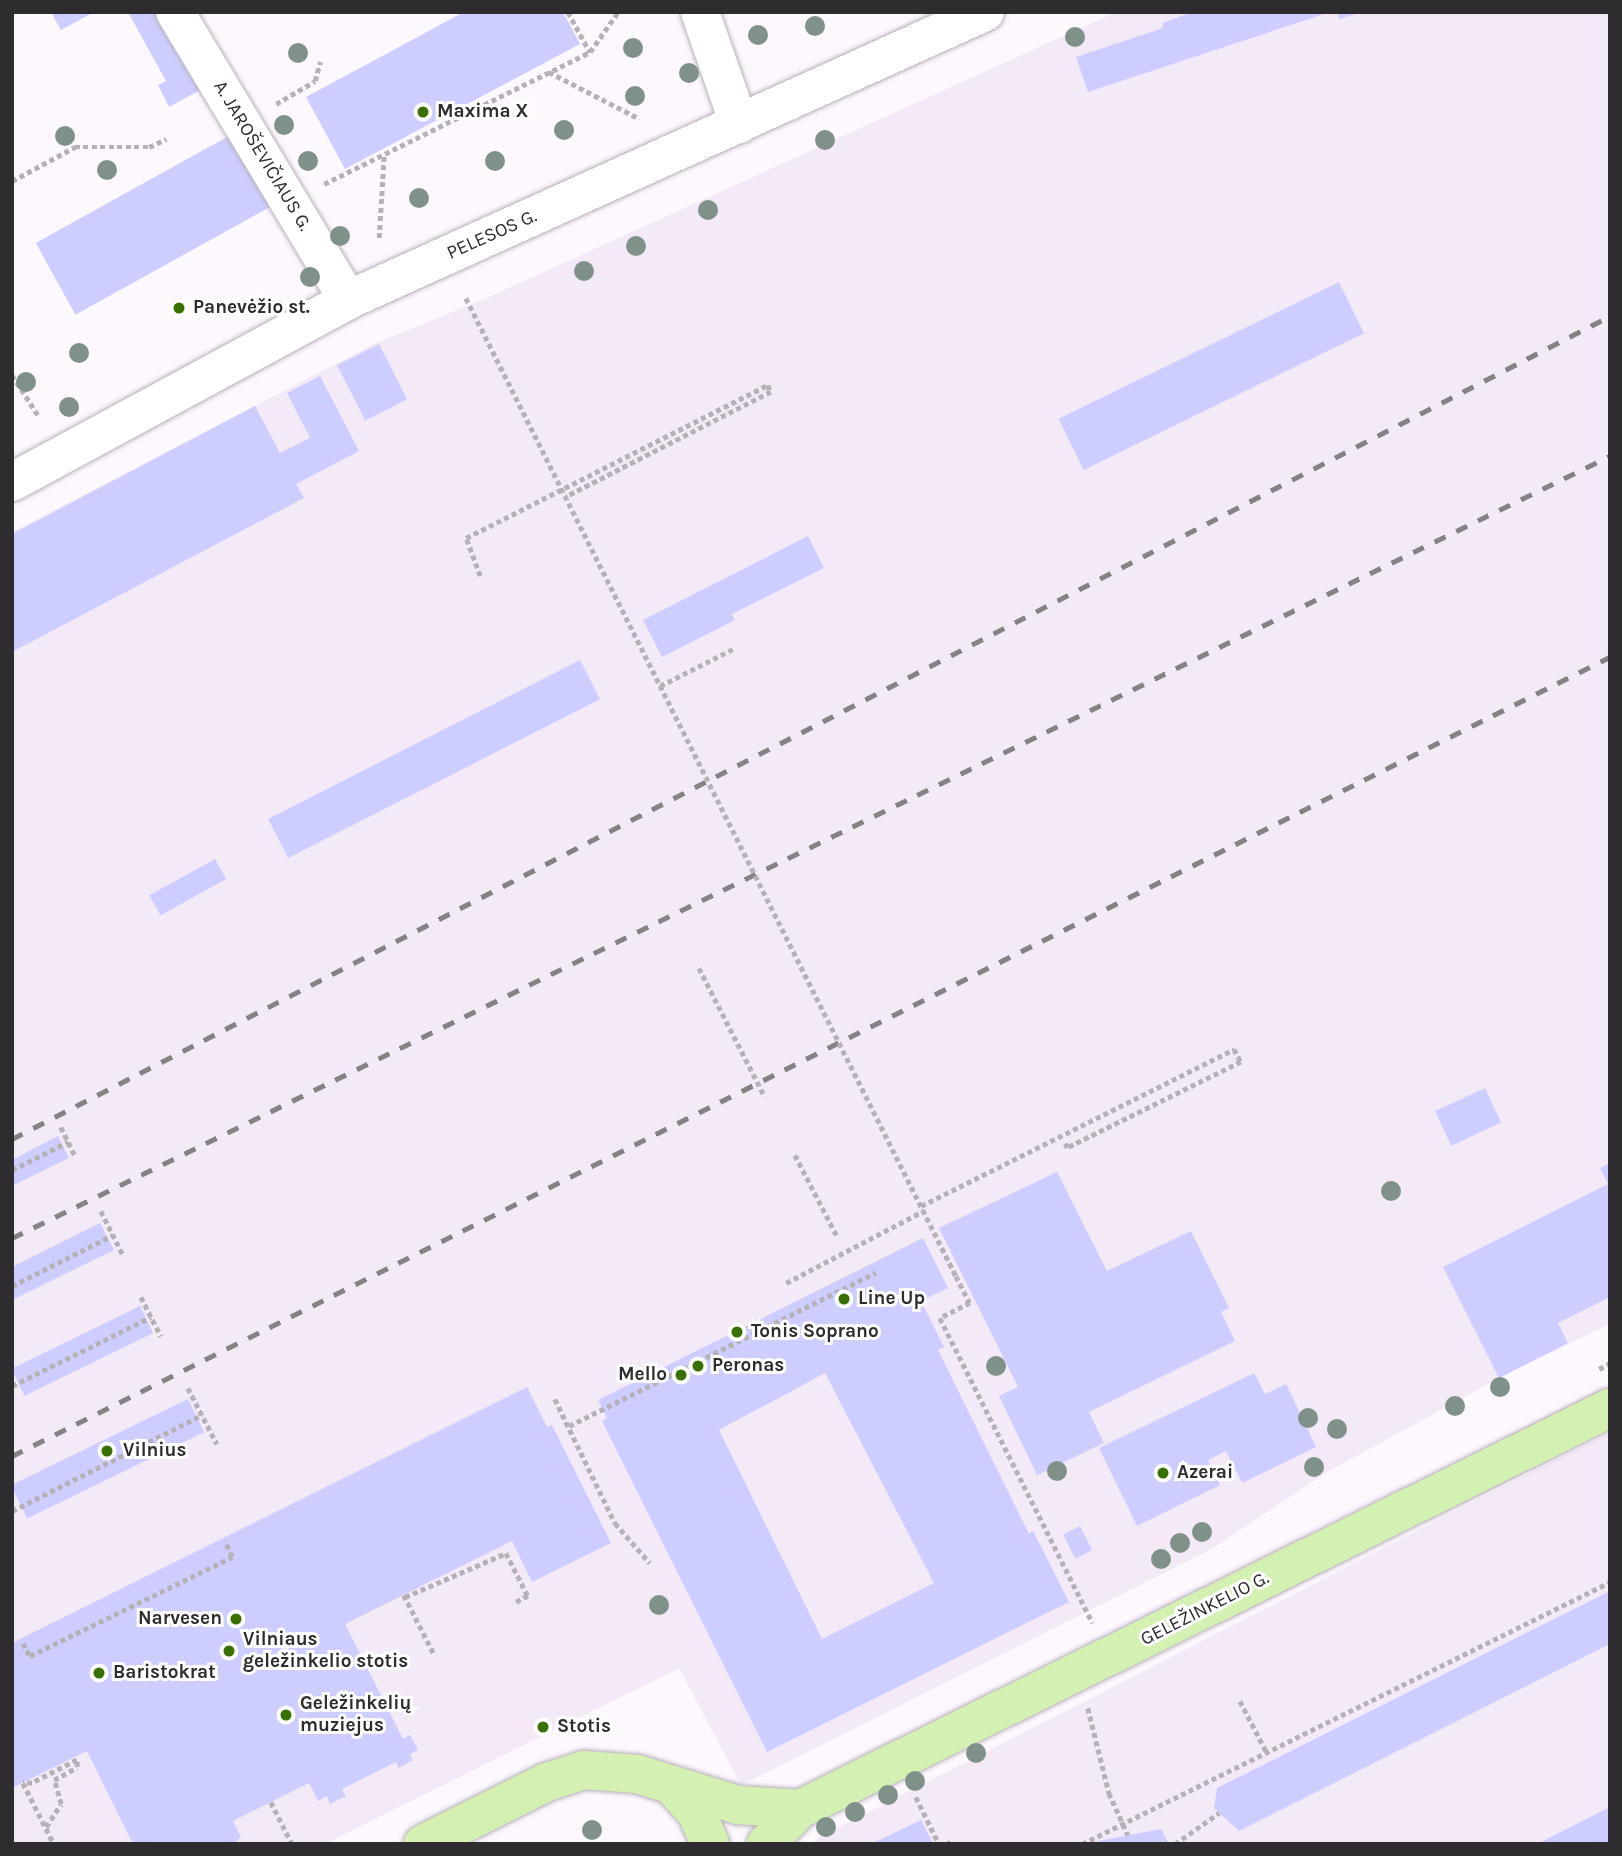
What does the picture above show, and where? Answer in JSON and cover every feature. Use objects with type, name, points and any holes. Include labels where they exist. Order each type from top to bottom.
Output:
[{"type":"main road","name":"GELEŽINKELIO G.","points":[[766,1844],[800,1809],[1610,1408]]},
{"type":"main road","points":[[423,1844],[547,1782],[584,1770],[637,1774],[675,1789],[738,1805],[800,1809]]},
{"type":"main road","points":[[675,1789],[696,1812],[710,1844]]},
{"type":"street","name":"A. JAROŠEVIČIAUS G.","points":[[175,12],[348,300]]},
{"type":"street","points":[[700,12],[740,124]]},
{"type":"street","name":"PELESOS G.","points":[[12,482],[348,300],[985,12]]},
{"type":"path","points":[[568,12],[590,52]]},
{"type":"path","points":[[289,202],[590,52],[618,12]]},
{"type":"path","points":[[242,124],[315,81],[320,62]]},
{"type":"path","points":[[548,72],[640,119]]},
{"type":"path","points":[[12,181],[75,148],[149,147],[166,139]]},
{"type":"path","points":[[379,238],[384,154]]},
{"type":"path","points":[[466,298],[970,1303],[940,1318],[1093,1624]]},
{"type":"path","points":[[12,375],[38,415]]},
{"type":"path","points":[[480,576],[466,538],[768,385],[771,392],[566,497]]},
{"type":"path","points":[[660,686],[733,649]]},
{"type":"path","points":[[699,968],[765,1097]]},
{"type":"path","points":[[786,1283],[922,1208],[1234,1049],[1241,1062],[1066,1145]]},
{"type":"path","points":[[61,1127],[75,1156]]},
{"type":"path","points":[[12,1171],[68,1142]]},
{"type":"path","points":[[795,1155],[838,1238]]},
{"type":"path","points":[[101,1212],[124,1257]]},
{"type":"path","points":[[12,1286],[113,1236]]},
{"type":"path","points":[[569,1426],[876,1272]]},
{"type":"path","points":[[141,1297],[161,1336]]},
{"type":"path","points":[[12,1386],[151,1317]]},
{"type":"path","points":[[188,1388],[217,1444]]},
{"type":"path","points":[[555,1399],[615,1523],[650,1563]]},
{"type":"path","points":[[12,1511],[202,1415]]},
{"type":"path","points":[[23,1643],[30,1656],[232,1558],[225,1542]]},
{"type":"path","points":[[435,1656],[404,1595],[506,1553],[528,1596],[513,1604]]},
{"type":"path","points":[[1082,1844],[1610,1582]]},
{"type":"path","points":[[1240,1701],[1266,1751]]},
{"type":"path","points":[[1088,1707],[1121,1823],[1128,1835]]},
{"type":"path","points":[[46,1827],[61,1804],[54,1780],[77,1767],[77,1760],[33,1783],[23,1783],[54,1844]]},
{"type":"path","points":[[916,1797],[939,1844]]},
{"type":"path","points":[[271,1802],[292,1844]]},
{"type":"path","points":[[1178,1843],[1219,1813]]},
{"type":"path","points":[[946,1844],[953,1841]]},
{"type":"shaded area","points":[[1116,12],[1610,12],[1610,1324],[1499,1378],[1329,1471],[1212,1549],[741,1785],[679,1668],[325,1844],[12,1844],[12,532],[376,343],[482,300]]},
{"type":"shaded area","points":[[1610,1432],[1610,1844],[812,1844],[818,1838]]},
{"type":"building","points":[[51,12],[94,12],[61,30]]},
{"type":"building","points":[[128,12],[161,12],[202,89],[169,107],[158,85],[166,81]]},
{"type":"building","points":[[464,12],[563,12],[580,44],[345,169],[306,97]]},
{"type":"building","points":[[1193,12],[1327,13],[1088,92],[1076,57],[1163,28],[1162,23]]},
{"type":"building","points":[[1337,12],[1359,12],[1359,13],[1339,19]]},
{"type":"building","points":[[236,132],[276,204],[75,315],[36,243]]},
{"type":"building","points":[[1339,282],[1364,333],[1084,470],[1059,419]]},
{"type":"building","points":[[379,344],[407,399],[365,421],[337,365]]},
{"type":"building","points":[[320,376],[359,451],[296,484],[304,498],[12,652],[12,534],[255,406],[280,453],[310,438],[287,393]]},
{"type":"building","points":[[808,536],[824,568],[732,614],[735,620],[662,657],[643,620]]},
{"type":"building","points":[[580,660],[600,699],[288,858],[268,819]]},
{"type":"building","points":[[215,859],[226,879],[161,915],[149,895]]},
{"type":"building","points":[[1485,1088],[1501,1122],[1451,1146],[1435,1111]]},
{"type":"building","points":[[58,1136],[69,1158],[12,1186],[12,1160]]},
{"type":"building","points":[[1610,1163],[1610,1297],[1558,1323],[1568,1343],[1499,1378],[1443,1267],[1608,1184],[1600,1168]]},
{"type":"building","points":[[1057,1172],[1107,1271],[1191,1231],[1229,1308],[1221,1312],[1235,1341],[1089,1412],[1104,1443],[1037,1475],[999,1396],[1018,1387],[939,1228]]},
{"type":"building","points":[[100,1223],[114,1250],[12,1300],[12,1267]]},
{"type":"building","points":[[923,1238],[948,1288],[921,1301],[944,1347],[938,1350],[1029,1534],[1033,1531],[1069,1602],[767,1752],[602,1421],[607,1418],[598,1400]],"holes":[[[825,1373],[934,1583],[822,1639],[719,1430]]]},
{"type":"building","points":[[140,1306],[153,1333],[25,1396],[12,1368]]},
{"type":"building","points":[[1254,1373],[1265,1394],[1286,1384],[1316,1447],[1242,1483],[1226,1451],[1208,1460],[1220,1485],[1137,1526],[1099,1448]]},
{"type":"building","name":"Vilniaus geležinkelio stotis","points":[[527,1387],[547,1427],[552,1425],[611,1543],[532,1582],[512,1541],[345,1624],[403,1739],[410,1735],[418,1750],[410,1754],[413,1760],[399,1768],[396,1762],[342,1789],[346,1796],[330,1804],[327,1796],[318,1801],[309,1783],[233,1821],[241,1837],[234,1844],[133,1844],[87,1751],[12,1788],[12,1643]]},
{"type":"building","points":[[188,1399],[204,1432],[27,1519],[12,1485]]},
{"type":"building","points":[[1080,1526],[1092,1550],[1075,1559],[1063,1535]]},
{"type":"building","points":[[1610,1591],[1610,1644],[1239,1831],[1214,1808],[1217,1788]]},
{"type":"building","points":[[1610,1807],[1610,1844],[1537,1844]]},
{"type":"building","points":[[921,1820],[933,1844],[871,1844]]},
{"type":"building","points":[[1161,1829],[1169,1844],[1094,1844],[1098,1841]]},
{"type":"railway","points":[[12,1139],[1610,316]]},
{"type":"railway","points":[[12,1238],[1610,456]]},
{"type":"railway","points":[[12,1456],[1610,657]]},
{"type":"place","name":"Maxima X","points":[[423,112]]},
{"type":"place","name":"Panevėžio st.","points":[[179,308]]},
{"type":"place","name":"Line Up","points":[[844,1299]]},
{"type":"place","name":"Tonis Soprano","points":[[737,1332]]},
{"type":"place","name":"Peronas","points":[[698,1366]]},
{"type":"place","name":"Mello","points":[[681,1375]]},
{"type":"place","name":"Vilnius","points":[[107,1451]]},
{"type":"place","name":"Azerai","points":[[1163,1473]]},
{"type":"place","name":"Narvesen","points":[[236,1619]]},
{"type":"place","name":"Vilniaus geležinkelio stotis","points":[[229,1651]]},
{"type":"place","name":"Baristokrat","points":[[99,1673]]},
{"type":"place","name":"Geležinkelių muziejus","points":[[286,1715]]},
{"type":"place","name":"Stotis","points":[[543,1727]]}]
